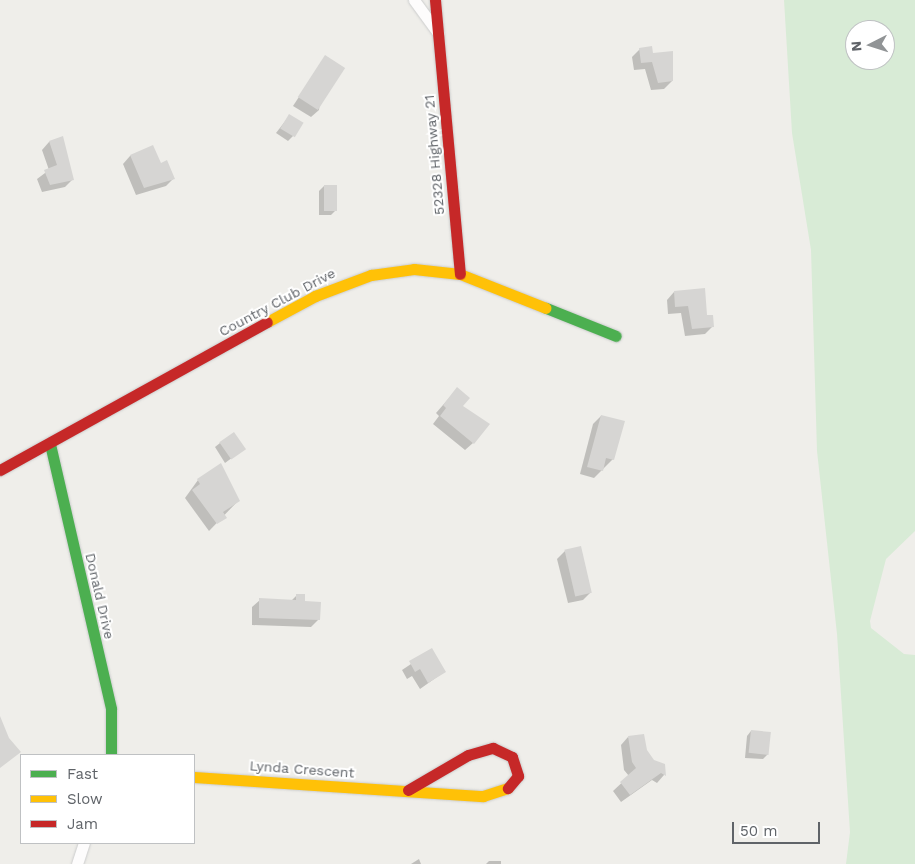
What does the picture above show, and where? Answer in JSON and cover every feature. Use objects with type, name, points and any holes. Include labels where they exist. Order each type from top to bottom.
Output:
[{"type":"street","points":[[414,0],[438,33]]},
{"type":"street","name":"52328 Highway 21","points":[[435,0],[460,274]]},
{"type":"street","name":"Country Club Drive","points":[[0,470],[337,286],[393,271],[460,274],[616,336]]},
{"type":"street","name":"Donald Drive","points":[[50,444],[111,710],[111,754]]},
{"type":"street","name":"Lynda Crescent","points":[[195,777],[483,796],[506,791],[518,776],[512,757],[494,748],[468,755],[408,790]]},
{"type":"street","points":[[77,864],[84,844]]},
{"type":"green space","points":[[784,0],[915,0],[915,531],[886,559],[870,621],[871,628],[904,654],[915,655],[915,864],[846,864],[850,832],[837,634],[817,451],[811,250],[792,133]]},
{"type":"building","points":[[652,46],[653,53],[673,51],[673,81],[658,83],[652,62],[641,63],[639,48]]},
{"type":"building","points":[[325,55],[345,68],[318,110],[298,97]]},
{"type":"building","points":[[289,114],[304,123],[295,137],[280,129]]},
{"type":"building","points":[[63,136],[74,180],[50,185],[44,170],[57,165],[49,141]]},
{"type":"building","points":[[153,145],[161,163],[167,160],[175,179],[144,188],[130,155]]},
{"type":"building","points":[[324,185],[337,185],[337,211],[324,211]]},
{"type":"building","points":[[705,288],[707,315],[713,315],[714,327],[692,329],[688,306],[675,307],[674,291]]},
{"type":"building","points":[[457,387],[470,398],[463,406],[490,424],[474,444],[440,416],[446,408],[443,405]]},
{"type":"building","points":[[601,415],[625,421],[614,460],[606,458],[603,471],[587,467]]},
{"type":"building","points":[[234,432],[246,449],[231,460],[219,442]]},
{"type":"building","points":[[221,463],[240,501],[223,512],[227,518],[217,524],[192,490],[200,484],[197,479]]},
{"type":"building","points":[[581,546],[592,593],[575,597],[564,550]]},
{"type":"building","points":[[296,594],[305,594],[305,601],[321,602],[320,620],[259,618],[259,598],[296,600]]},
{"type":"building","points":[[432,648],[446,672],[428,683],[420,669],[415,672],[409,661]]},
{"type":"building","points":[[0,716],[9,738],[21,752],[0,768]]},
{"type":"building","points":[[751,730],[771,732],[768,755],[749,753]]},
{"type":"building","points":[[644,734],[647,750],[654,760],[665,764],[666,776],[661,773],[630,795],[620,782],[636,768],[632,762],[628,736]]},
{"type":"traffic: fast","points":[[546,308],[616,336]]},
{"type":"traffic: fast","points":[[50,444],[111,709],[111,754]]},
{"type":"traffic: slow","points":[[267,322],[315,296],[371,275],[414,269],[460,274],[546,308]]},
{"type":"traffic: slow","points":[[195,777],[483,796],[508,788]]},
{"type":"traffic: jam","points":[[435,0],[460,274]]},
{"type":"traffic: jam","points":[[0,470],[267,322]]},
{"type":"traffic: jam","points":[[408,790],[468,755],[493,748],[512,757],[518,776],[508,788]]}]
